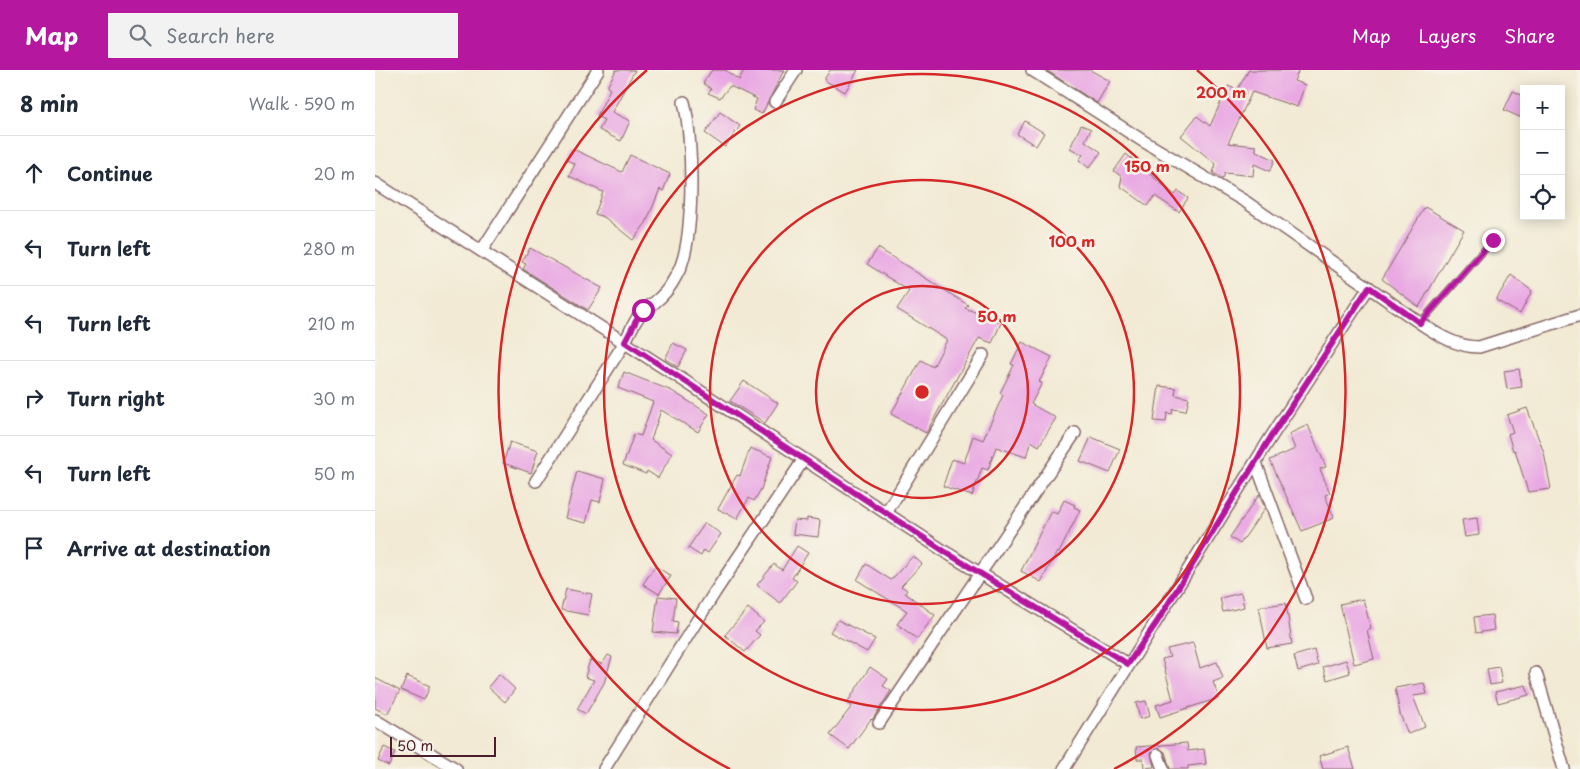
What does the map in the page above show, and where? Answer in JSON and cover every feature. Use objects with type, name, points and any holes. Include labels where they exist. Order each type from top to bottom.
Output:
[{"type":"street","points":[[482,250],[598,70]]},
{"type":"street","points":[[775,102],[796,70]]},
{"type":"street","points":[[1032,70],[1143,141],[1246,202],[1420,323],[1449,341],[1469,347],[1479,347],[1580,315]]},
{"type":"street","points":[[536,482],[625,342],[643,310],[655,303],[670,286],[683,262],[689,220],[689,137],[684,102]]},
{"type":"street","points":[[375,183],[625,342],[886,513],[1128,664]]},
{"type":"street","points":[[1064,769],[1255,462],[1369,287]]},
{"type":"street","points":[[886,513],[983,355]]},
{"type":"street","points":[[879,723],[979,572],[1075,433]]},
{"type":"street","points":[[604,769],[715,592],[804,459]]},
{"type":"street","points":[[1255,462],[1306,599]]},
{"type":"street","points":[[1536,673],[1564,769]]},
{"type":"street","points":[[377,724],[456,769]]},
{"type":"street","points":[[1159,755],[1163,769]]},
{"type":"lane","points":[[1420,323],[1493,240]]},
{"type":"building","points":[[616,70],[635,70],[612,112],[630,121],[621,141],[599,130],[604,120],[597,116],[610,89],[607,87]]},
{"type":"building","points":[[712,70],[725,70],[739,80],[744,70],[784,70],[762,114],[753,110],[757,99],[730,86],[720,98],[708,93],[711,89],[703,83]]},
{"type":"building","points":[[830,70],[858,70],[845,92],[824,80]]},
{"type":"building","points":[[1046,70],[1090,70],[1110,81],[1097,103]]},
{"type":"building","points":[[1249,70],[1299,70],[1294,81],[1305,85],[1297,107],[1252,92],[1228,143],[1256,146],[1256,151],[1275,160],[1270,171],[1254,164],[1253,176],[1225,173],[1223,179],[1213,173],[1216,164],[1181,136],[1197,116],[1210,126],[1228,86],[1237,90]]},
{"type":"building","points":[[1513,91],[1520,94],[1520,117],[1504,110]]},
{"type":"building","points":[[720,112],[740,126],[725,147],[705,133]]},
{"type":"building","points":[[1025,121],[1044,133],[1036,146],[1017,134]]},
{"type":"building","points":[[1081,125],[1091,129],[1085,141],[1101,152],[1089,168],[1079,160],[1083,155],[1070,148]]},
{"type":"building","points":[[573,149],[622,172],[630,155],[670,174],[663,191],[660,189],[646,223],[633,240],[604,217],[595,214],[603,192],[569,176],[575,164],[567,160]]},
{"type":"building","points":[[1126,154],[1175,195],[1178,191],[1188,198],[1179,212],[1155,196],[1148,206],[1120,186],[1122,177],[1114,171]]},
{"type":"building","points":[[1425,207],[1464,230],[1419,307],[1382,279]]},
{"type":"building","points":[[530,248],[602,288],[588,310],[523,269],[526,264],[522,262]]},
{"type":"building","points":[[878,248],[968,305],[965,308],[1001,323],[992,343],[979,338],[926,433],[891,414],[921,360],[933,367],[947,340],[897,309],[909,291],[867,264]]},
{"type":"building","points":[[1511,275],[1532,291],[1520,314],[1496,300]]},
{"type":"building","points":[[1022,342],[1052,357],[1039,382],[1042,383],[1031,404],[1056,418],[1039,446],[1031,441],[1026,457],[996,447],[988,470],[982,468],[972,496],[943,486],[952,459],[964,463],[973,436],[983,440],[1003,395],[1000,393],[1014,365],[1011,364]]},
{"type":"building","points":[[673,343],[687,350],[678,367],[665,359]]},
{"type":"building","points":[[1519,369],[1522,387],[1507,389],[1504,371]]},
{"type":"building","points":[[624,372],[672,391],[709,414],[698,432],[661,410],[651,440],[672,454],[658,478],[647,471],[646,474],[623,465],[634,434],[641,436],[653,402],[618,388]]},
{"type":"building","points":[[744,381],[778,403],[765,423],[730,401]]},
{"type":"building","points":[[1159,386],[1176,388],[1175,395],[1189,398],[1186,411],[1173,409],[1172,414],[1167,413],[1166,422],[1154,421]]},
{"type":"building","points":[[1527,408],[1544,453],[1551,489],[1528,492],[1515,450],[1513,451],[1508,434],[1513,432],[1507,415]]},
{"type":"building","points":[[1308,425],[1326,467],[1320,469],[1330,493],[1325,495],[1334,518],[1302,531],[1270,460],[1295,449],[1289,434]]},
{"type":"building","points":[[1091,437],[1120,449],[1110,473],[1080,461]]},
{"type":"building","points":[[510,442],[538,451],[531,473],[503,463]]},
{"type":"building","points":[[750,448],[772,457],[761,489],[754,501],[749,498],[737,519],[718,509],[737,475],[740,476]]},
{"type":"building","points":[[577,471],[605,479],[600,502],[592,500],[586,523],[565,518]]},
{"type":"building","points":[[1259,495],[1265,508],[1240,544],[1230,537]]},
{"type":"building","points":[[1064,500],[1075,505],[1074,507],[1080,510],[1059,553],[1057,552],[1041,582],[1021,571],[1051,511],[1057,514]]},
{"type":"building","points":[[807,518],[820,520],[818,537],[793,534],[795,520],[807,521]]},
{"type":"building","points":[[1477,518],[1479,535],[1465,537],[1462,520]]},
{"type":"building","points":[[705,523],[721,534],[708,553],[704,550],[701,556],[688,548]]},
{"type":"building","points":[[797,546],[808,553],[792,578],[797,581],[780,603],[757,585],[774,564],[782,570]]},
{"type":"building","points":[[913,556],[922,564],[901,586],[907,590],[905,593],[935,615],[917,639],[897,624],[907,611],[857,580],[866,564],[891,580]]},
{"type":"building","points":[[655,566],[671,576],[659,594],[643,584]]},
{"type":"building","points":[[566,589],[592,594],[588,615],[561,610]]},
{"type":"building","points":[[1241,593],[1244,607],[1223,612],[1220,598]]},
{"type":"building","points":[[658,596],[676,598],[673,621],[678,622],[676,634],[653,632]]},
{"type":"building","points":[[1363,599],[1371,628],[1367,630],[1374,659],[1354,664],[1340,604]]},
{"type":"building","points":[[1286,603],[1292,644],[1267,648],[1259,607]]},
{"type":"building","points":[[748,608],[764,622],[755,631],[760,635],[745,652],[725,635]]},
{"type":"building","points":[[1492,615],[1494,630],[1476,633],[1474,617]]},
{"type":"building","points":[[838,620],[875,639],[867,652],[830,632]]},
{"type":"building","points":[[1193,643],[1200,668],[1217,662],[1223,678],[1213,682],[1219,698],[1160,717],[1156,705],[1173,700],[1162,659],[1170,657],[1167,649]]},
{"type":"building","points":[[1314,650],[1318,665],[1298,671],[1294,656]]},
{"type":"building","points":[[608,655],[612,657],[604,683],[586,714],[577,709],[594,680],[585,677],[590,660],[602,664]]},
{"type":"building","points":[[1346,660],[1350,673],[1327,680],[1323,667]]},
{"type":"building","points":[[870,667],[888,679],[883,686],[891,691],[872,720],[849,749],[830,735],[852,706],[847,703]]},
{"type":"building","points":[[1499,667],[1502,683],[1490,685],[1487,669]]},
{"type":"building","points":[[499,674],[515,689],[505,702],[488,687]]},
{"type":"building","points":[[407,676],[430,686],[424,700],[401,690]]},
{"type":"building","points":[[375,678],[400,691],[387,714],[375,708]]},
{"type":"building","points":[[1424,683],[1427,694],[1413,696],[1425,727],[1408,734],[1400,714],[1395,688]]},
{"type":"building","points":[[1526,685],[1529,695],[1498,703],[1495,692]]},
{"type":"building","points":[[1146,701],[1150,716],[1140,719],[1136,703]]},
{"type":"building","points":[[1187,743],[1188,751],[1204,749],[1206,764],[1188,766],[1188,769],[1170,769],[1165,752],[1159,748],[1151,753],[1154,767],[1144,768],[1143,759],[1137,759],[1136,747]]},
{"type":"building","points":[[384,747],[395,752],[389,766],[378,761]]},
{"type":"building","points":[[1348,747],[1355,769],[1323,769],[1319,756]]},
{"type":"route","points":[[643,310],[625,342],[947,553],[1128,664],[1157,622],[1271,437],[1369,287],[1420,323],[1493,240]]}]
